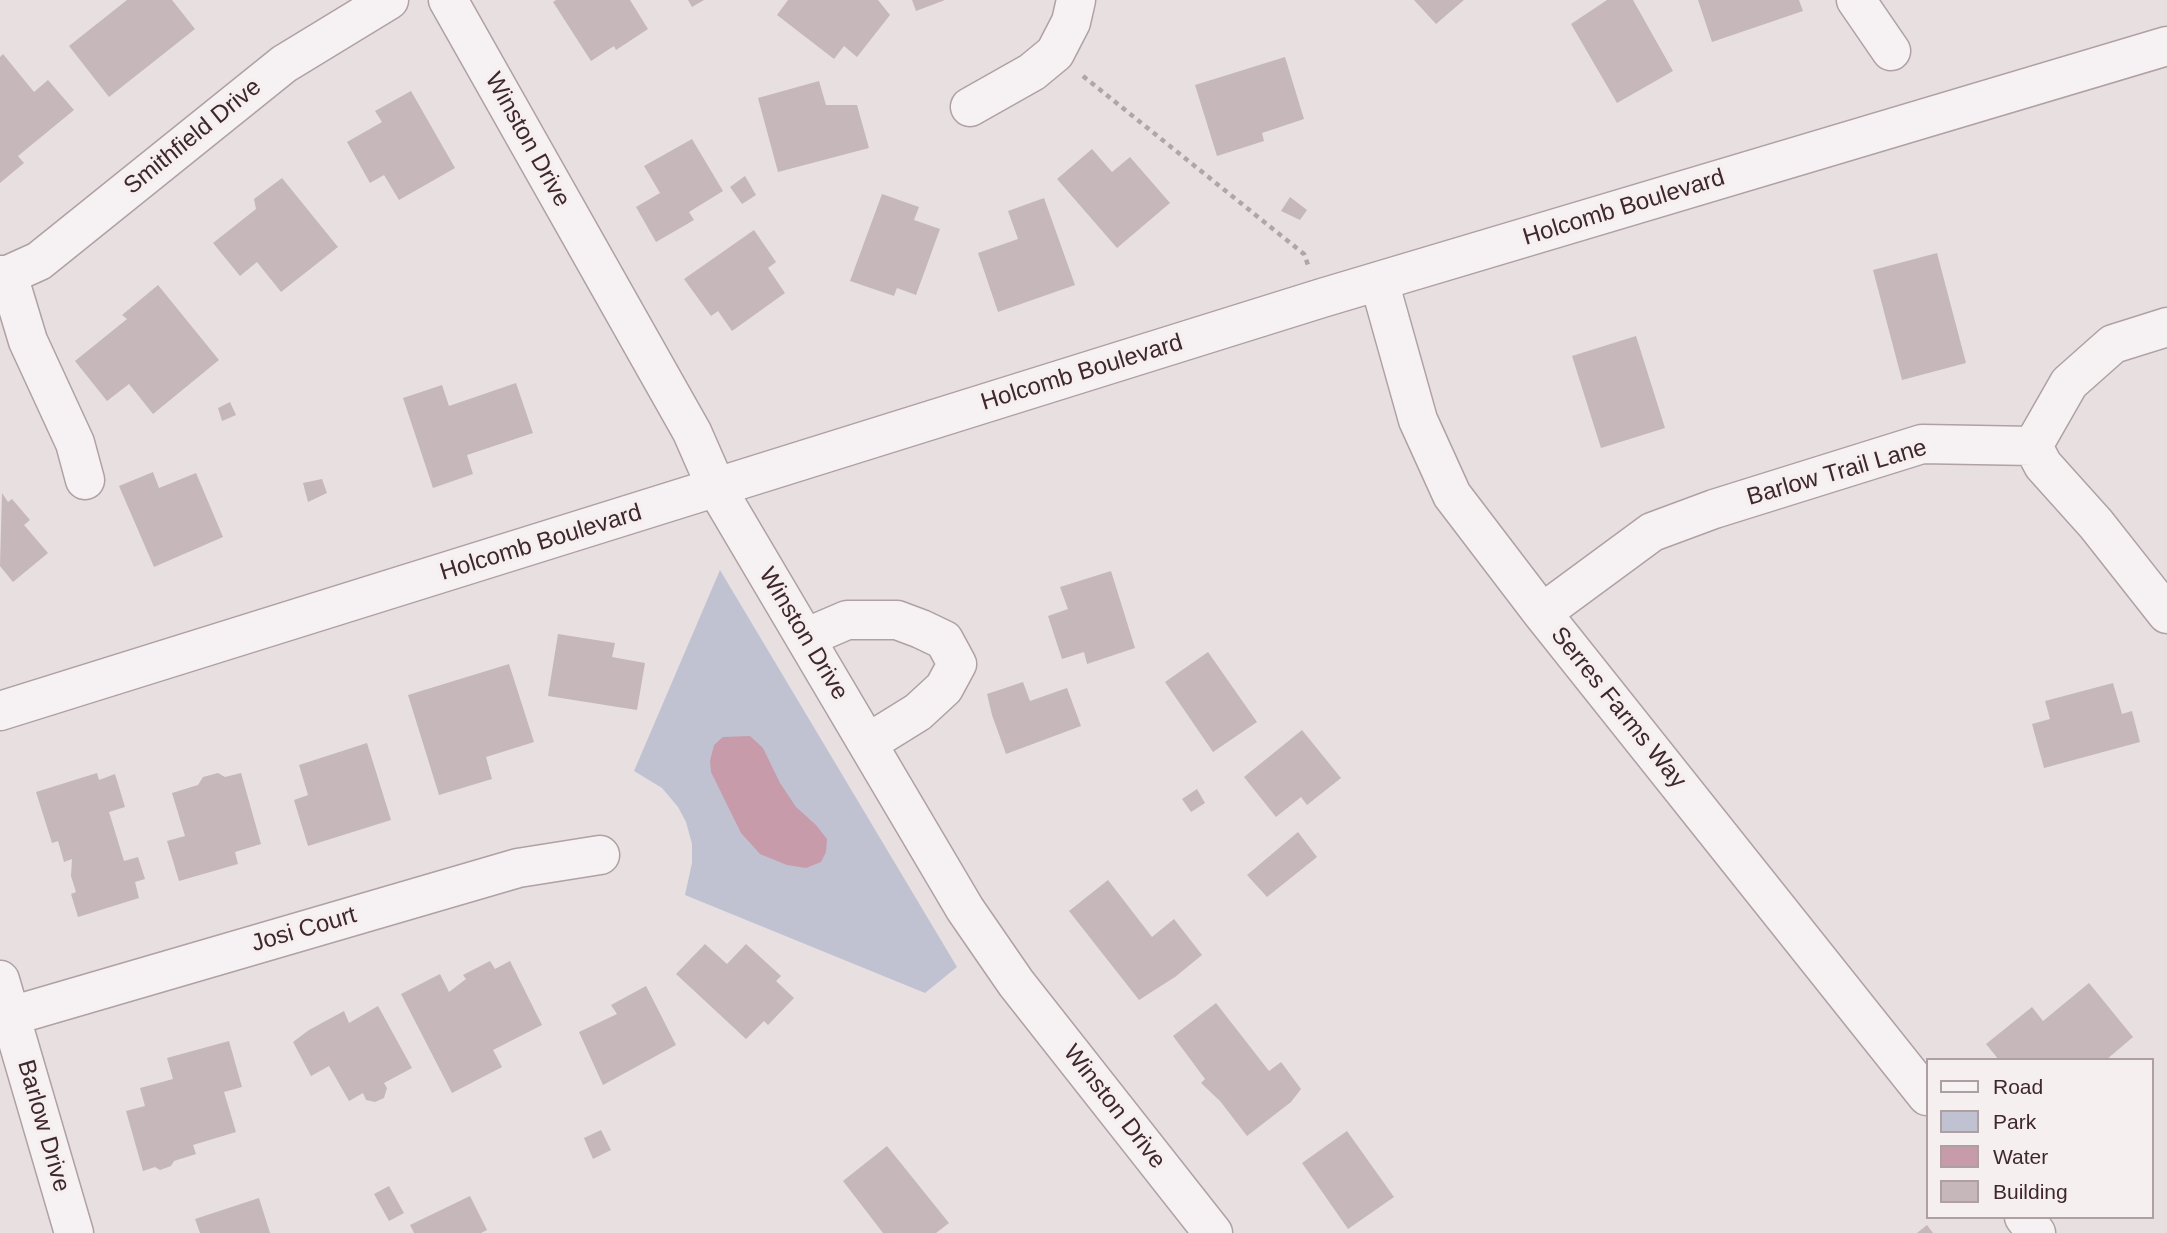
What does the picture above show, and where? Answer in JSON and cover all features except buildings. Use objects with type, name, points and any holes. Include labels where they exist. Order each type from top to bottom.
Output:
[{"type":"street","name":"Smithfield Drive","points":[[4,275],[39,261],[284,64],[389,0]]},
{"type":"street","name":"Winston Drive","points":[[448,0],[692,432],[717,489],[965,909],[1016,983],[1213,1233]]},
{"type":"street","points":[[970,107],[1032,72],[1055,53],[1070,22],[1076,0]]},
{"type":"street","points":[[1856,0],[1891,51]]},
{"type":"street","name":"Holcomb Boulevard","points":[[0,711],[1322,298],[2167,46]]},
{"type":"street","points":[[4,275],[28,341],[75,443],[85,480]]},
{"type":"street","name":"Serres Farms Way","points":[[1379,281],[1418,420],[1451,495],[1926,1095]]},
{"type":"street","points":[[2167,327],[2113,344],[2069,383],[2033,446],[2043,465],[2096,524],[2167,614]]},
{"type":"street","name":"Barlow Trail Lane","points":[[1542,613],[1652,532],[1714,509],[1922,444],[2033,446]]},
{"type":"street","points":[[805,638],[847,620],[897,620],[944,640],[957,664],[944,688],[918,712],[867,743]]},
{"type":"street","name":"Josi Court","points":[[11,1016],[518,868],[600,855]]},
{"type":"street","name":"Barlow Drive","points":[[0,980],[74,1233]]},
{"type":"path","points":[[1055,53],[1304,254],[1322,298]]},
{"type":"green space","points":[[720,570],[957,967],[925,993],[685,895],[692,863],[692,844],[686,822],[678,807],[662,788],[634,771]]},
{"type":"water","points":[[750,736],[763,748],[780,783],[796,807],[827,839],[826,852],[821,862],[806,868],[787,865],[760,854],[741,833],[711,772],[710,761],[714,745],[723,737]]}]
